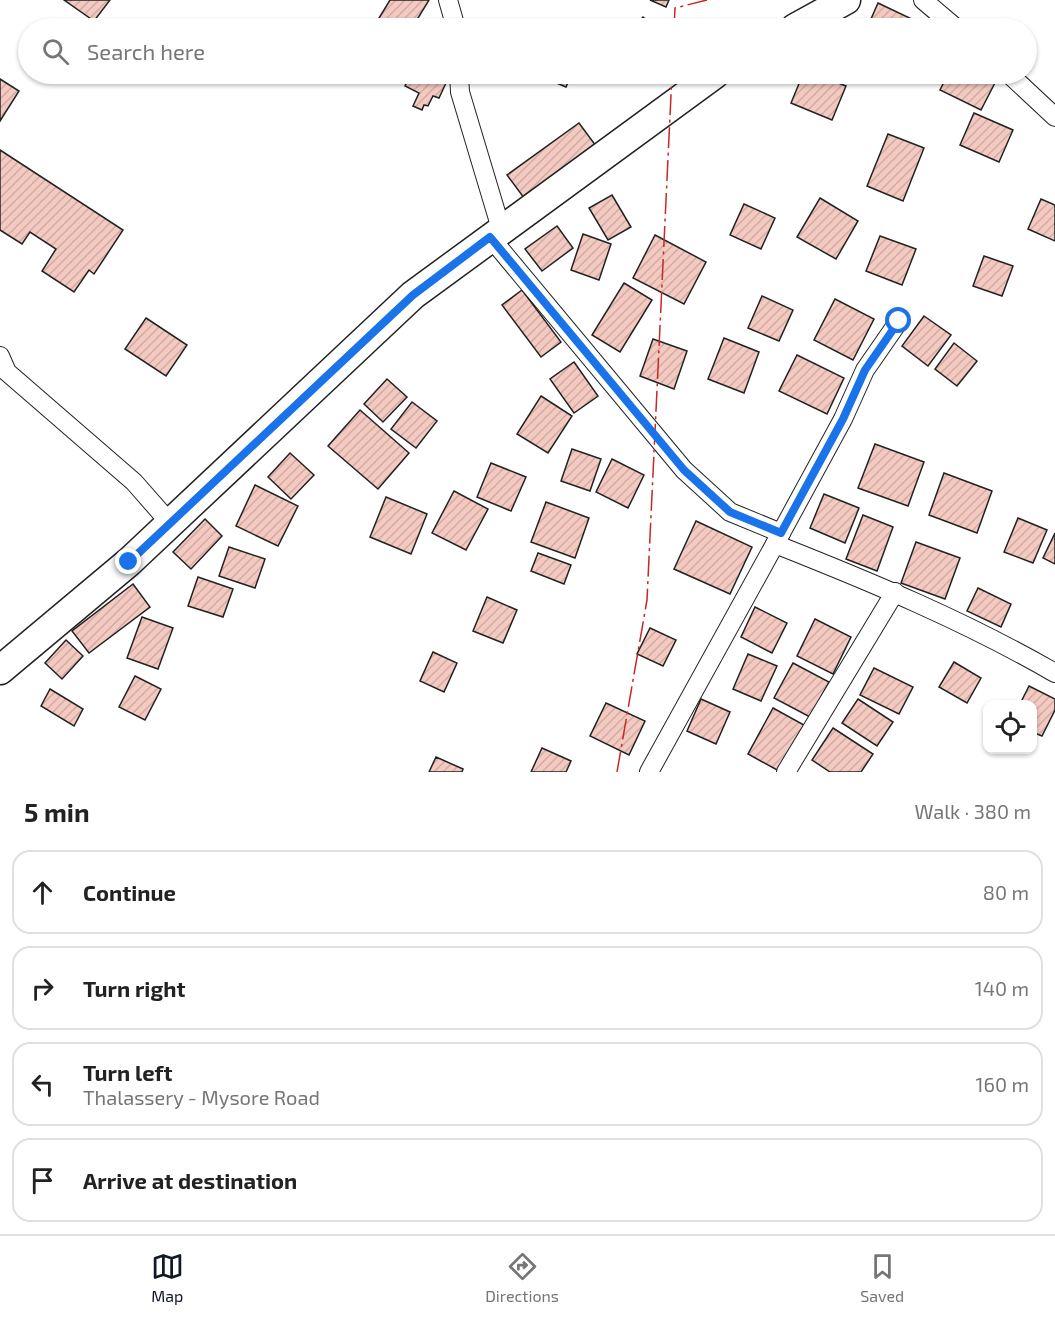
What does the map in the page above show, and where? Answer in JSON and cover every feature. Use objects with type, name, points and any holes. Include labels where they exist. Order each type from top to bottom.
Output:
[{"type":"main road","points":[[813,18],[846,0]]},
{"type":"main road","points":[[0,670],[129,562],[413,295],[701,84]]},
{"type":"street","points":[[448,0],[453,18]]},
{"type":"street","points":[[923,0],[944,18]]},
{"type":"street","points":[[460,84],[496,233],[684,470],[730,512],[778,538],[989,635],[1055,673]]},
{"type":"street","points":[[1020,84],[1055,117]]},
{"type":"street","points":[[649,772],[843,419],[865,370],[899,321]]},
{"type":"street","points":[[0,356],[7,372],[134,482],[170,523]]},
{"type":"street","points":[[786,772],[895,592]]},
{"type":"building","points":[[64,0],[110,0],[96,18],[90,18]]},
{"type":"building","points":[[390,0],[429,0],[418,18],[379,18]]},
{"type":"building","points":[[650,0],[669,0],[666,7]]},
{"type":"building","points":[[878,3],[910,18],[871,18]]},
{"type":"building","points":[[0,79],[19,91],[0,121]]},
{"type":"building","points":[[406,84],[446,84],[439,98],[433,96],[428,106],[424,105],[422,110],[413,106],[419,93],[405,86]]},
{"type":"building","points":[[799,84],[846,86],[832,120],[791,103]]},
{"type":"building","points":[[943,84],[994,84],[981,110],[940,90]]},
{"type":"building","points":[[974,113],[1013,130],[999,162],[960,145]]},
{"type":"building","points":[[579,123],[599,150],[527,202],[507,175]]},
{"type":"building","points":[[888,134],[924,148],[903,201],[867,186]]},
{"type":"building","points":[[0,150],[123,230],[94,274],[89,270],[74,292],[42,271],[56,249],[30,232],[22,244],[0,230]]},
{"type":"building","points":[[612,195],[631,227],[608,240],[589,208]]},
{"type":"building","points":[[820,198],[858,221],[836,259],[797,237]]},
{"type":"building","points":[[1041,199],[1055,205],[1055,241],[1028,229]]},
{"type":"building","points":[[744,204],[775,218],[761,249],[730,235]]},
{"type":"building","points":[[557,226],[573,248],[542,271],[525,249]]},
{"type":"building","points":[[583,234],[611,244],[599,280],[571,270]]},
{"type":"building","points":[[655,235],[706,262],[684,304],[633,278]]},
{"type":"building","points":[[880,236],[916,249],[902,285],[866,271]]},
{"type":"building","points":[[984,256],[1013,266],[1002,296],[973,286]]},
{"type":"building","points":[[624,283],[652,300],[620,352],[592,335]]},
{"type":"building","points":[[522,290],[561,342],[541,357],[502,305]]},
{"type":"building","points":[[762,296],[793,310],[779,341],[748,328]]},
{"type":"building","points":[[835,299],[874,319],[853,360],[814,340]]},
{"type":"building","points":[[924,316],[951,335],[928,366],[902,346]]},
{"type":"building","points":[[146,318],[187,345],[166,376],[125,349]]},
{"type":"building","points":[[724,338],[759,352],[744,393],[708,379]]},
{"type":"building","points":[[653,339],[687,351],[674,389],[640,376]]},
{"type":"building","points":[[954,343],[977,361],[957,386],[935,369]]},
{"type":"building","points":[[797,355],[844,378],[827,414],[779,391]]},
{"type":"building","points":[[574,362],[598,396],[574,413],[550,379]]},
{"type":"building","points":[[387,379],[407,397],[383,422],[364,404]]},
{"type":"building","points":[[541,396],[572,416],[548,453],[517,434]]},
{"type":"building","points":[[412,402],[437,421],[416,448],[391,429]]},
{"type":"building","points":[[360,410],[409,453],[378,489],[328,446]]},
{"type":"building","points":[[875,444],[924,462],[908,506],[858,488]]},
{"type":"building","points":[[572,449],[601,459],[590,491],[561,481]]},
{"type":"building","points":[[290,453],[314,475],[291,499],[268,477]]},
{"type":"building","points":[[612,459],[644,475],[628,508],[596,492]]},
{"type":"building","points":[[491,463],[526,477],[511,511],[477,497]]},
{"type":"building","points":[[944,473],[992,491],[977,533],[929,515]]},
{"type":"building","points":[[255,485],[298,506],[278,546],[236,526]]},
{"type":"building","points":[[454,491],[488,509],[466,550],[432,533]]},
{"type":"building","points":[[824,494],[859,508],[845,543],[810,528]]},
{"type":"building","points":[[386,497],[427,514],[411,554],[370,537]]},
{"type":"building","points":[[546,502],[589,518],[575,558],[531,542]]},
{"type":"building","points":[[863,515],[893,527],[877,571],[846,559]]},
{"type":"building","points":[[1018,518],[1047,530],[1033,563],[1004,552]]},
{"type":"building","points":[[205,519],[222,536],[191,569],[173,552]]},
{"type":"building","points":[[696,521],[752,547],[730,594],[674,569]]},
{"type":"building","points":[[1055,533],[1055,564],[1043,558]]},
{"type":"building","points":[[916,542],[960,558],[945,599],[901,583]]},
{"type":"building","points":[[229,547],[265,559],[255,588],[219,576]]},
{"type":"building","points":[[538,553],[571,565],[564,584],[531,571]]},
{"type":"building","points":[[198,577],[233,589],[223,617],[188,606]]},
{"type":"building","points":[[133,584],[150,607],[89,653],[72,631]]},
{"type":"building","points":[[978,588],[1011,604],[1001,627],[967,611]]},
{"type":"building","points":[[487,597],[517,610],[503,643],[473,631]]},
{"type":"building","points":[[755,607],[787,623],[772,653],[741,637]]},
{"type":"building","points":[[142,617],[173,628],[158,669],[127,658]]},
{"type":"building","points":[[815,619],[851,637],[833,674],[797,656]]},
{"type":"building","points":[[650,628],[676,640],[663,666],[637,654]]},
{"type":"building","points":[[66,640],[83,656],[62,679],[45,663]]},
{"type":"building","points":[[433,652],[457,663],[444,692],[420,681]]},
{"type":"building","points":[[748,654],[777,666],[761,701],[733,689]]},
{"type":"building","points":[[954,662],[981,678],[967,703],[939,687]]},
{"type":"building","points":[[793,663],[829,682],[810,717],[774,698]]},
{"type":"building","points":[[874,668],[913,687],[899,714],[860,695]]},
{"type":"building","points":[[135,676],[161,689],[145,720],[119,707]]},
{"type":"building","points":[[1029,686],[1055,699],[1055,710],[1042,736],[1037,734],[1037,700],[1022,700]]},
{"type":"building","points":[[50,689],[83,709],[74,726],[41,706]]},
{"type":"building","points":[[701,699],[730,712],[716,744],[687,731]]},
{"type":"building","points":[[858,699],[893,722],[877,746],[842,723]]},
{"type":"building","points":[[606,703],[645,721],[629,755],[590,736]]},
{"type":"building","points":[[773,708],[804,725],[779,771],[748,754]]},
{"type":"building","points":[[833,728],[873,754],[861,772],[830,772],[812,760]]},
{"type":"building","points":[[542,748],[571,761],[566,772],[531,772]]},
{"type":"building","points":[[436,757],[463,769],[462,772],[429,772]]},
{"type":"power","points":[[674,18],[675,8],[707,0]]},
{"type":"power","points":[[617,772],[647,600],[672,84]]},
{"type":"route","points":[[129,562],[413,295],[490,237],[684,470],[730,512],[781,533],[843,419],[865,370],[899,321]]}]
